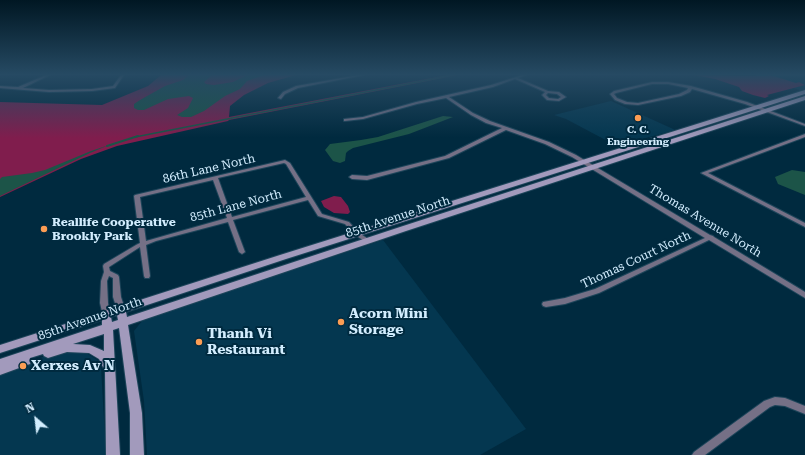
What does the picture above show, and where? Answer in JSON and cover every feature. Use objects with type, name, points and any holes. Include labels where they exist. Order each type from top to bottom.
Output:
[{"type":"main road","name":"85th Avenue North","points":[[0,349],[791,96]]},
{"type":"main road","name":"85th Avenue North","points":[[0,364],[368,241],[805,98]]},
{"type":"main road","points":[[121,310],[136,414],[137,455]]},
{"type":"main road","points":[[106,314],[108,327],[113,455]]},
{"type":"main road","points":[[0,370],[56,350],[81,347],[96,351],[103,356],[110,371]]},
{"type":"street","points":[[345,120],[364,118],[405,105],[445,96]]},
{"type":"street","name":"Thomas Avenue North","points":[[446,96],[477,116],[504,129],[551,145],[584,162],[711,237],[805,295]]},
{"type":"street","points":[[614,96],[626,103],[638,104],[674,96]]},
{"type":"street","points":[[719,96],[756,107],[805,125]]},
{"type":"street","points":[[352,177],[367,178],[447,157],[504,129]]},
{"type":"street","points":[[805,135],[704,173],[805,225]]},
{"type":"street","name":"86th Lane North","points":[[144,243],[137,196],[285,161],[288,163],[308,198]]},
{"type":"street","points":[[215,178],[242,252]]},
{"type":"street","points":[[308,198],[320,215],[347,223],[368,241]]},
{"type":"street","name":"85th Lane North","points":[[106,269],[119,257],[144,243],[308,198]]},
{"type":"street","name":"Thomas Court North","points":[[546,304],[565,301],[597,291],[711,237]]},
{"type":"street","points":[[144,243],[147,276]]},
{"type":"street","points":[[106,314],[104,303],[104,281],[106,269],[116,277],[121,310]]},
{"type":"street","points":[[697,455],[767,404],[775,401],[786,402],[805,410]]},
{"type":"shaded area","points":[[123,96],[242,96],[230,106],[229,117],[337,96],[350,96],[229,120],[117,146],[81,159],[0,197],[0,102],[102,105]]},
{"type":"shaded area","points":[[147,96],[187,96],[168,99],[144,110],[134,108],[134,104]]},
{"type":"shaded area","points":[[189,96],[225,96],[204,111],[191,117],[182,117],[177,115],[188,108],[193,98]]},
{"type":"shaded area","points":[[611,101],[675,130],[617,146],[566,119],[554,115]]},
{"type":"shaded area","points":[[443,116],[453,117],[409,134],[353,148],[346,153],[345,161],[340,163],[333,161],[325,150],[330,144],[378,137]]},
{"type":"shaded area","points":[[109,145],[0,196],[0,179],[2,177],[45,170]]},
{"type":"shaded area","points":[[792,170],[805,172],[805,195],[778,184],[775,177]]},
{"type":"shaded area","points":[[334,196],[341,197],[348,206],[350,212],[348,214],[334,213],[324,207],[321,201]]},
{"type":"shaded area","points":[[383,240],[526,429],[480,455],[147,455],[144,401],[134,331],[142,321],[153,316]]},
{"type":"shaded area","points":[[77,350],[88,354],[99,361],[101,367],[106,455],[0,455],[0,372],[57,352]]},
{"type":"waterway","points":[[135,137],[344,96]]},
{"type":"waterway","points":[[107,146],[138,136]]},
{"type":"place","name":"C. C. Engineering","points":[[638,118]]},
{"type":"place","name":"Reallife Cooperative Brookly Park","points":[[44,229]]},
{"type":"place","name":"Acorn Mini Storage","points":[[341,322]]},
{"type":"place","name":"Thanh Vi Restaurant","points":[[199,342]]},
{"type":"place","name":"Xerxes Av N","points":[[23,366]]}]
